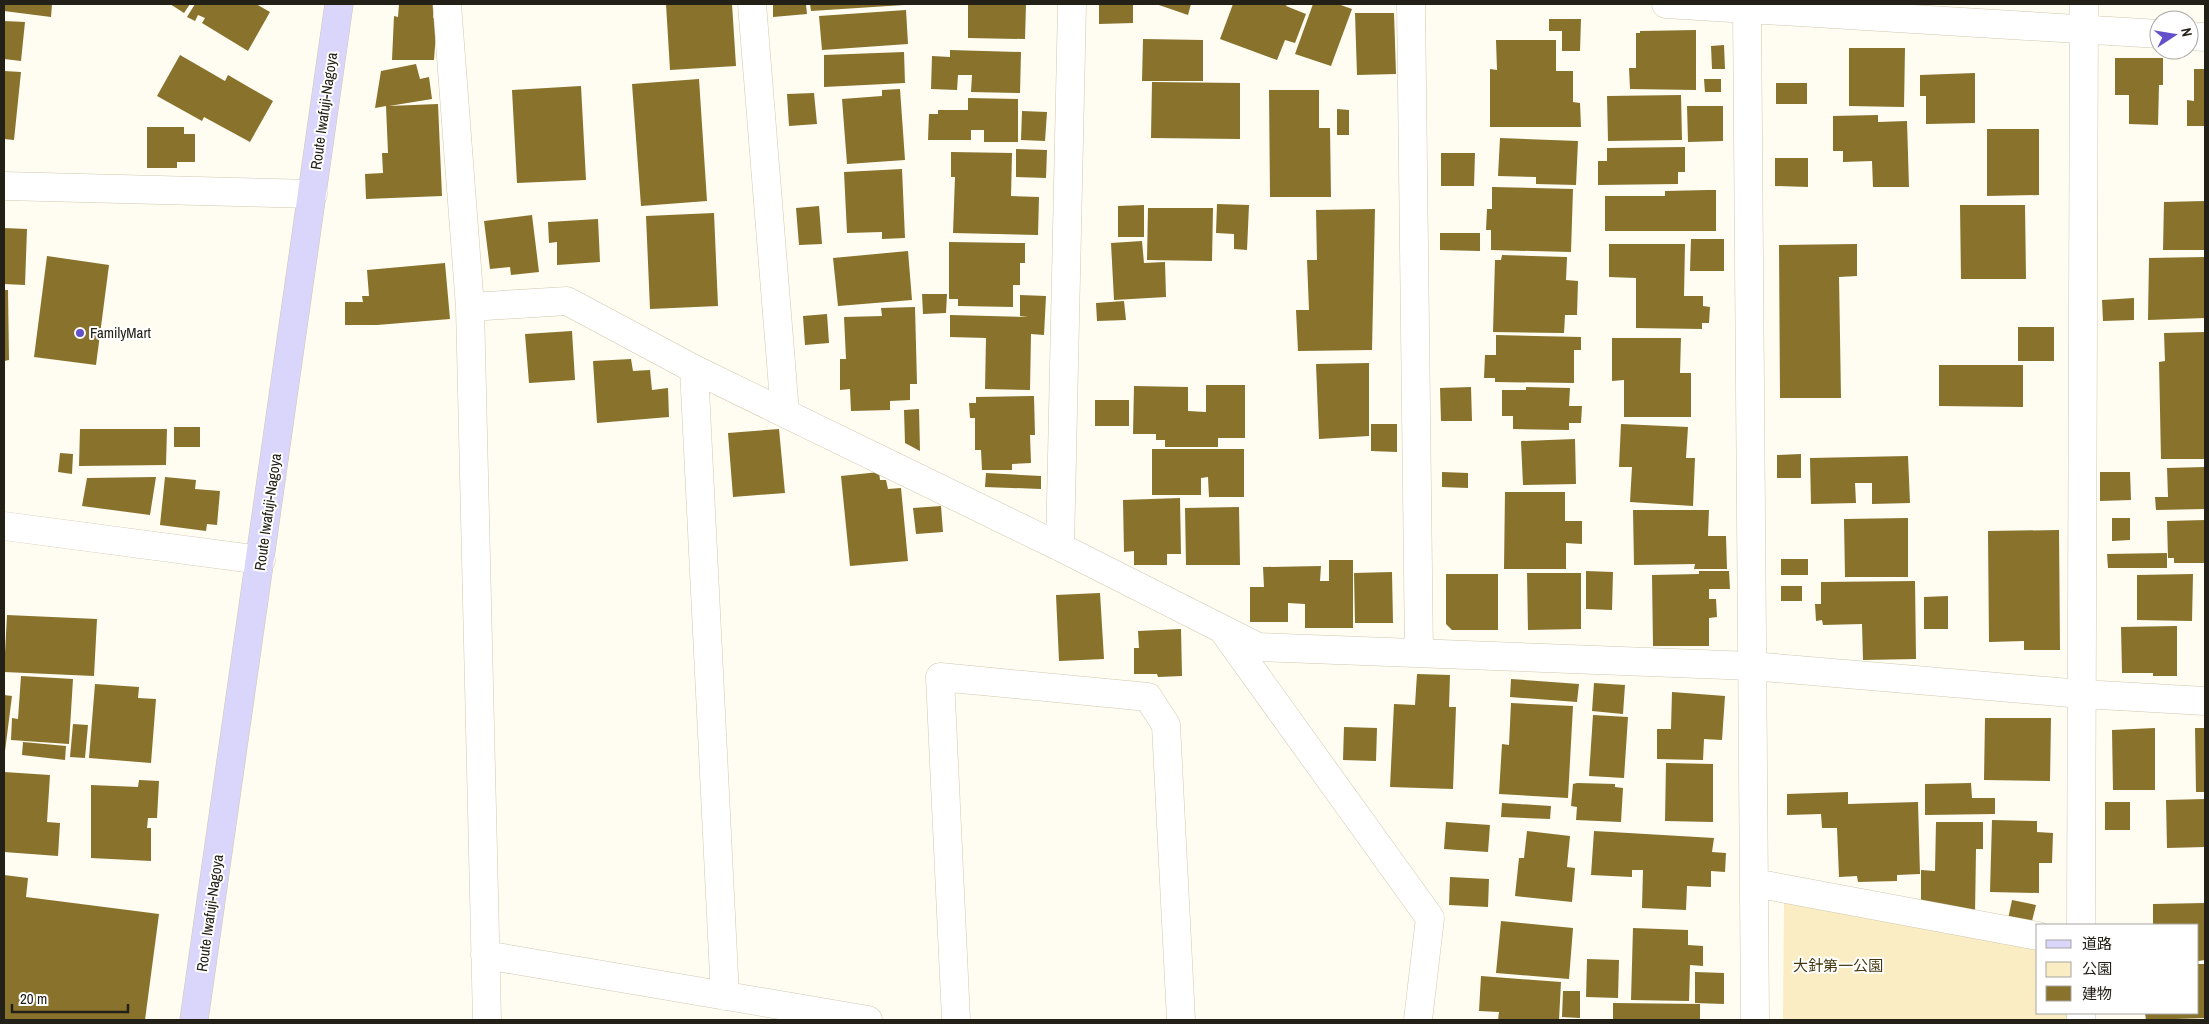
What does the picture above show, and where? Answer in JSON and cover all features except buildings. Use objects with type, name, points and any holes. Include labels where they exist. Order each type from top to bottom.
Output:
[{"type":"main road","name":"Route Iwafuji-Nagoya","points":[[194,1020],[339,4]]},
{"type":"street","points":[[447,4],[470,307],[487,1020]]},
{"type":"street","points":[[752,4],[785,413]]},
{"type":"street","points":[[1060,547],[1072,4]]},
{"type":"street","points":[[1411,4],[1419,653]]},
{"type":"street","points":[[1666,4],[1747,9],[2084,16],[2149,32]]},
{"type":"street","points":[[1747,9],[1755,1020]]},
{"type":"street","points":[[2081,924],[2084,16]]},
{"type":"street","points":[[4,186],[313,194]]},
{"type":"street","points":[[470,307],[567,301],[694,368],[1060,547],[1258,647],[1752,666],[2082,694],[2205,701]]},
{"type":"street","points":[[694,368],[724,996]]},
{"type":"street","points":[[4,526],[261,560]]},
{"type":"street","points":[[1222,629],[1430,918],[1418,1020]]},
{"type":"street","points":[[956,1020],[940,677],[1148,697],[1166,725],[1181,1020]]},
{"type":"street","points":[[1754,883],[2036,936]]},
{"type":"street","points":[[485,955],[868,1020]]},
{"type":"green space","name":"大針第一公園","points":[[1784,902],[2036,946],[2036,1014],[2072,1014],[2072,1020],[1783,1020]]},
{"type":"place","name":"FamilyMart","points":[[80,333]]}]
